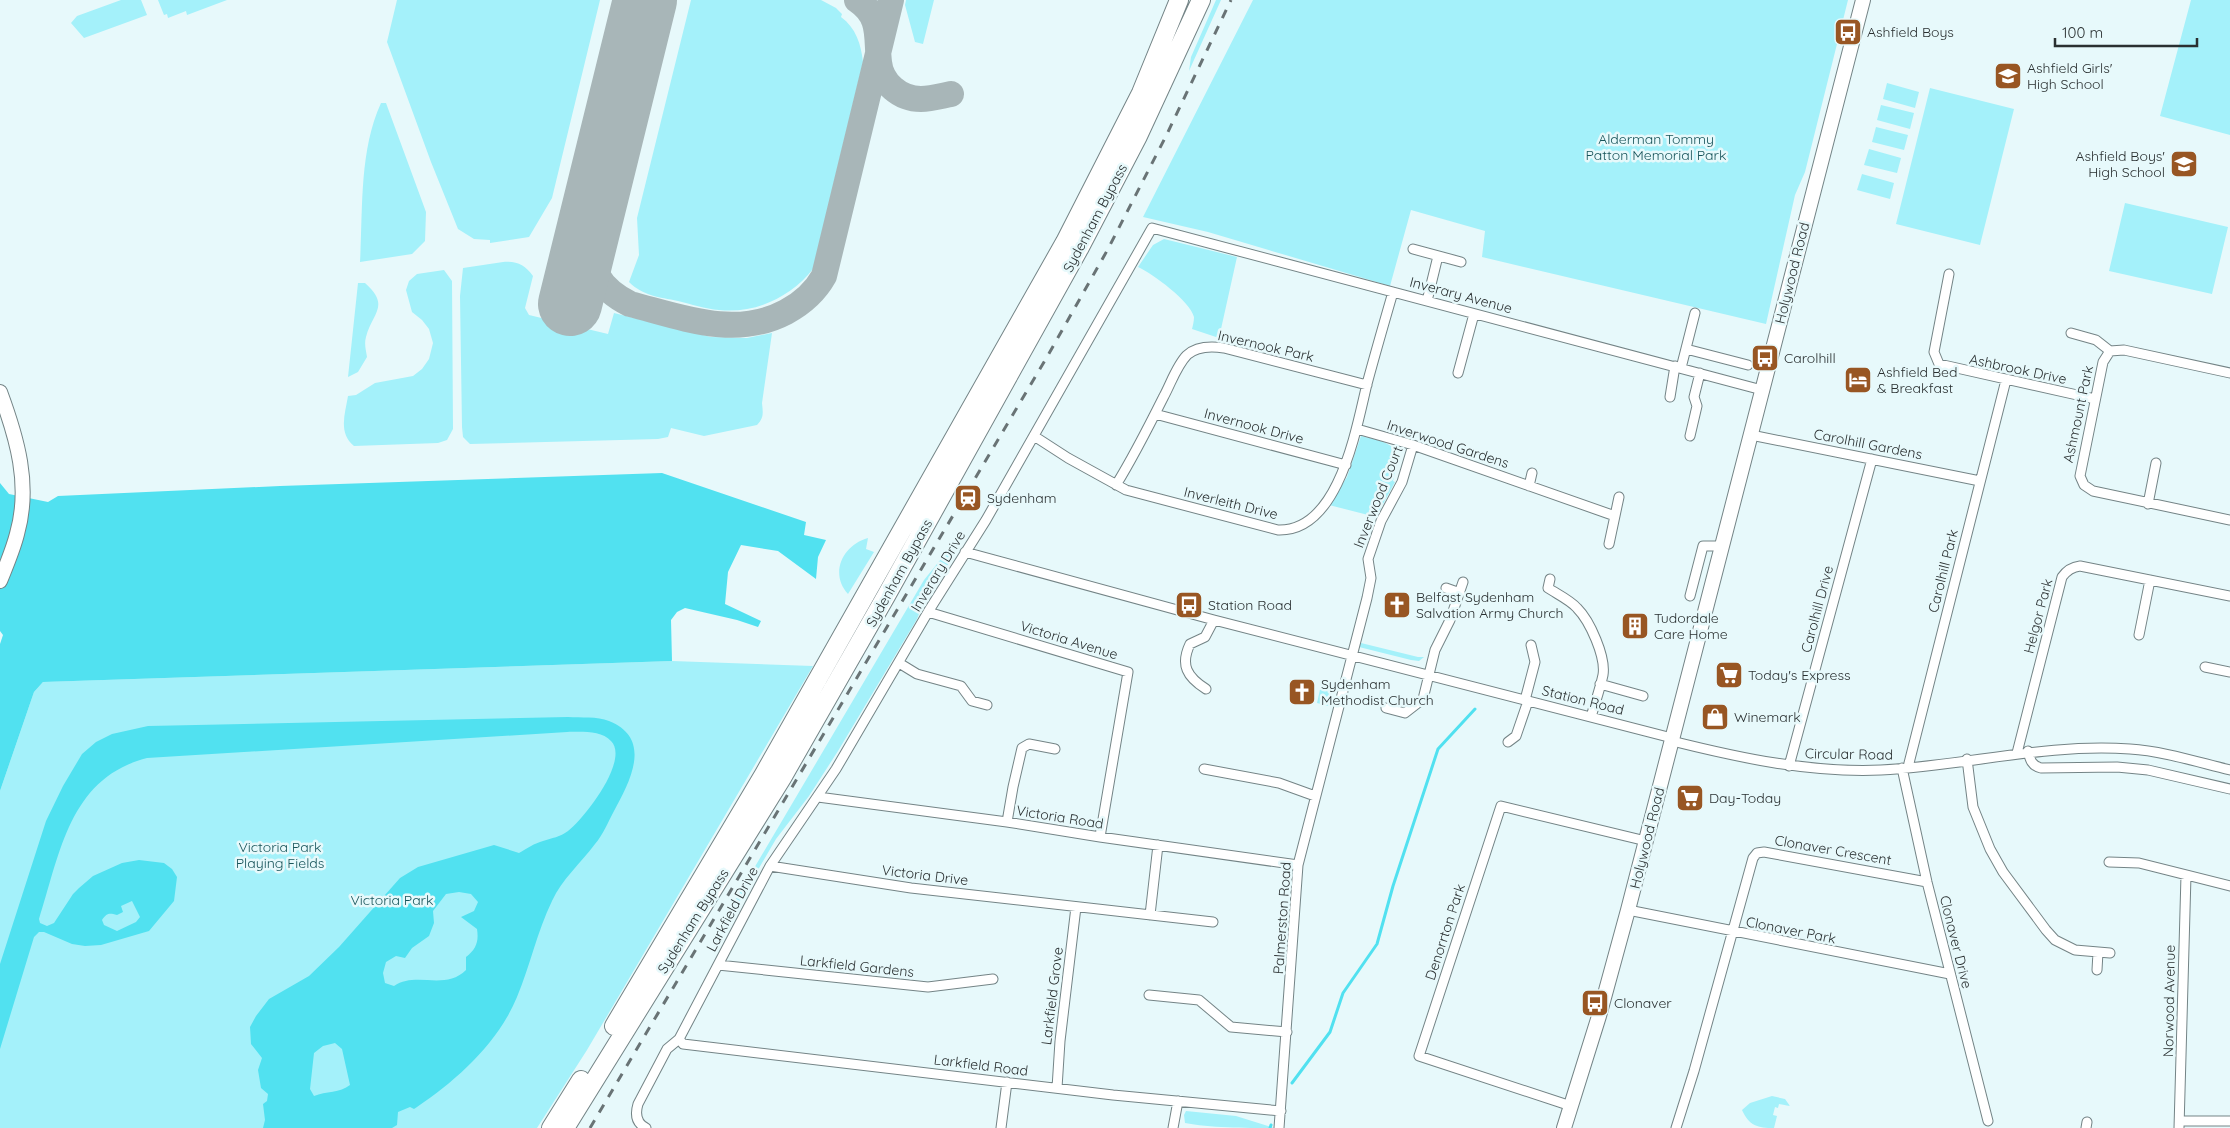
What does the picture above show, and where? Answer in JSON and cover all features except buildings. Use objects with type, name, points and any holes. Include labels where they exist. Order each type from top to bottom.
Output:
[{"type":"highway","name":"Sydenham Bypass","points":[[551,1128],[706,873],[839,638],[860,607],[1065,242],[1141,94],[1179,0]]},
{"type":"highway","name":"Sydenham Bypass","points":[[565,1128],[782,778],[886,596],[1079,249],[1138,136],[1201,0]]},
{"type":"main road","name":"Holywood Road","points":[[1564,1128],[1628,910],[1863,0]]},
{"type":"main road","points":[[0,392],[19,449],[22,501],[17,534],[0,581]]},
{"type":"street","name":"Inverary Avenue","points":[[1152,228],[1762,390]]},
{"type":"street","name":"Inverary Drive","points":[[818,797],[928,612],[986,520],[1152,228]]},
{"type":"street","points":[[1413,249],[1461,262]]},
{"type":"street","points":[[1427,301],[1438,256]]},
{"type":"street","name":"Ashbrook Drive","points":[[1949,274],[1934,352],[1936,360],[1943,367],[2095,399]]},
{"type":"street","name":"Inverleith Drive","points":[[1034,436],[1116,485],[1138,494],[1278,530],[1298,528],[1307,524],[1326,501],[1346,465],[1393,292]]},
{"type":"street","points":[[1670,397],[1678,367],[1686,349],[1695,313]]},
{"type":"street","points":[[1458,373],[1474,314]]},
{"type":"street","points":[[2071,333],[2096,340],[2110,351],[2124,350],[2230,373]]},
{"type":"street","name":"Invernook Park","points":[[1116,485],[1188,354],[1206,347],[1224,348],[1367,385]]},
{"type":"street","points":[[1686,349],[1748,365]]},
{"type":"street","name":"Ashmount Park","points":[[2110,351],[2103,362],[2080,470],[2081,480],[2092,491],[2230,520]]},
{"type":"street","points":[[1690,436],[1697,406],[1694,397],[1700,373]]},
{"type":"street","name":"Carolhill Park","points":[[1905,768],[2006,380]]},
{"type":"street","name":"Invernook Drive","points":[[1155,414],[1346,465]]},
{"type":"street","name":"Inverwood Gardens","points":[[1357,429],[1414,445],[1615,516]]},
{"type":"street","name":"Carolhill Gardens","points":[[1751,434],[1980,481]]},
{"type":"street","name":"Inverwood Court","points":[[1368,560],[1381,522],[1402,482],[1414,445]]},
{"type":"street","name":"Carolhill Drive","points":[[1789,766],[1872,459]]},
{"type":"street","points":[[2148,504],[2156,463]]},
{"type":"street","points":[[1529,486],[1532,473]]},
{"type":"street","points":[[1609,544],[1619,497]]},
{"type":"street","points":[[1690,596],[1703,546],[1722,546]]},
{"type":"street","name":"Station Road","points":[[965,552],[1214,620],[1591,716],[1672,739]]},
{"type":"street","name":"Palmerston Road","points":[[1279,1128],[1298,865],[1315,796],[1335,728],[1371,578],[1368,560]]},
{"type":"street","name":"Helgor Park","points":[[2017,753],[2062,577],[2073,567],[2080,566],[2230,596]]},
{"type":"street","points":[[1550,579],[1548,588],[1578,608],[1592,633],[1603,663],[1600,684],[1591,716]]},
{"type":"street","points":[[2139,635],[2150,580]]},
{"type":"street","points":[[1386,708],[1404,713],[1423,699],[1437,645],[1450,620],[1463,582]]},
{"type":"street","points":[[1446,588],[1460,593]]},
{"type":"street","name":"Victoria Avenue","points":[[928,612],[1128,672],[1100,837]]},
{"type":"street","points":[[1206,689],[1195,682],[1185,665],[1186,654],[1190,644],[1205,637],[1214,620]]},
{"type":"street","points":[[1508,742],[1516,736],[1535,662],[1530,645]]},
{"type":"street","points":[[899,663],[917,674],[962,686],[972,702],[986,705]]},
{"type":"street","points":[[2204,667],[2230,672]]},
{"type":"street","points":[[1189,691],[1195,682]]},
{"type":"street","points":[[1600,684],[1643,696]]},
{"type":"street","name":"Circular Road","points":[[1672,739],[1789,766],[1843,770],[1905,768],[2017,753],[2094,748],[2131,749],[2230,770]]},
{"type":"street","points":[[1008,822],[1016,768],[1022,748],[1029,744],[1055,749]]},
{"type":"street","points":[[2028,752],[2032,764],[2041,768],[2079,766],[2148,770],[2230,789]]},
{"type":"street","points":[[1967,760],[1973,807],[1990,849],[2004,872],[2046,930],[2056,940],[2075,950],[2110,953]]},
{"type":"street","name":"Clonaver Drive","points":[[1905,768],[1927,882],[1988,1121]]},
{"type":"street","points":[[1204,770],[1280,783],[1315,796]]},
{"type":"street","name":"Victoria Road","points":[[818,797],[1008,822],[1298,865]]},
{"type":"street","name":"Larkfield Drive","points":[[646,1128],[638,1120],[635,1113],[638,1104],[667,1049],[679,1040],[770,866],[818,797]]},
{"type":"street","name":"Denorrton Park","points":[[1571,1106],[1419,1056],[1501,806],[1646,840]]},
{"type":"street","points":[[1150,915],[1158,845]]},
{"type":"street","name":"Clonaver Crescent","points":[[1734,932],[1753,858],[1757,853],[1764,852],[1927,882]]},
{"type":"street","points":[[2109,862],[2139,863],[2230,886]]},
{"type":"street","name":"Victoria Drive","points":[[770,866],[911,888],[1213,922]]},
{"type":"street","name":"Norwood Avenue","points":[[2180,1124],[2186,875]]},
{"type":"street","name":"Larkfield Grove","points":[[1057,1088],[1060,1041],[1076,907]]},
{"type":"street","name":"Clonaver Park","points":[[1628,910],[1950,974]]},
{"type":"street","points":[[1676,1128],[1734,932]]},
{"type":"street","points":[[2097,970],[2098,952]]},
{"type":"street","name":"Larkfield Gardens","points":[[718,965],[928,987],[993,979]]},
{"type":"street","points":[[1149,995],[1199,1000],[1231,1027],[1287,1032]]},
{"type":"street","name":"Larkfield Road","points":[[679,1040],[683,1044],[1057,1088],[1281,1111]]},
{"type":"street","points":[[1001,1128],[1007,1082]]},
{"type":"street","points":[[1173,1128],[1178,1101]]},
{"type":"street","points":[[2180,1124],[2230,1122]]},
{"type":"green space","points":[[121,0],[141,0],[147,15],[84,38],[71,23],[77,16]]},
{"type":"green space","points":[[158,0],[227,0],[187,15],[186,11],[168,18],[167,14],[164,15]]},
{"type":"green space","points":[[397,0],[600,0],[552,198],[529,237],[490,243],[490,240],[474,239],[458,229],[387,42]]},
{"type":"green space","points":[[691,0],[821,0],[836,8],[842,14],[841,17],[857,37],[862,55],[863,62],[813,269],[794,288],[783,295],[771,302],[746,309],[732,311],[703,308],[646,293],[629,282],[639,255],[637,218]]},
{"type":"green space","points":[[906,0],[934,0],[923,44],[915,42],[905,5]]},
{"type":"green space","points":[[1216,0],[1221,0],[1189,71],[1191,57]]},
{"type":"green space","name":"Alderman Tommy Patton Memorial Park","points":[[1253,0],[1848,0],[1805,172],[1795,195],[1766,324],[1482,257],[1485,231],[1411,210],[1390,286],[1208,232],[1143,217]]},
{"type":"green space","points":[[2191,0],[2230,0],[2230,135],[2160,116]]},
{"type":"green space","points":[[1887,83],[1919,92],[1915,108],[1883,99]]},
{"type":"green space","points":[[1930,88],[2014,109],[1980,245],[1896,224]]},
{"type":"green space","points":[[381,103],[386,103],[426,212],[425,241],[412,254],[360,262],[365,161],[374,121]]},
{"type":"green space","points":[[1881,105],[1914,113],[1910,129],[1877,120]]},
{"type":"green space","points":[[1876,127],[1908,135],[1904,150],[1872,142]]},
{"type":"green space","points":[[1869,149],[1901,158],[1897,173],[1864,165]]},
{"type":"green space","points":[[1862,174],[1894,183],[1890,199],[1857,190]]},
{"type":"green space","points":[[2125,203],[2228,227],[2212,294],[2109,271]]},
{"type":"green space","points":[[1164,239],[1237,257],[1219,338],[1192,329],[1194,317],[1186,303],[1153,276],[1138,267],[1153,245]]},
{"type":"green space","points":[[503,262],[520,264],[533,276],[525,308],[529,315],[608,334],[614,313],[711,337],[747,338],[772,333],[761,420],[757,425],[704,436],[671,428],[668,437],[658,439],[470,444],[463,437],[462,427],[460,296],[463,268]]},
{"type":"green space","points":[[444,270],[452,281],[453,429],[447,440],[438,443],[354,446],[349,441],[344,429],[344,416],[348,396],[356,395],[375,383],[413,376],[422,369],[429,359],[433,343],[429,329],[412,312],[406,290],[409,281],[417,274]]},
{"type":"green space","points":[[358,283],[365,283],[373,291],[377,298],[378,310],[365,340],[367,357],[358,372],[348,377]]},
{"type":"green space","points":[[1361,436],[1388,444],[1399,456],[1393,481],[1395,482],[1376,517],[1329,505],[1347,477]]},
{"type":"green space","points":[[868,538],[866,549],[874,552],[848,594],[842,586],[840,577],[841,561],[852,547]]},
{"type":"green space","points":[[945,554],[952,558],[838,751],[809,796],[776,839],[734,911],[730,909],[924,580]]},
{"type":"green space","points":[[1361,643],[1424,657],[1419,661],[1411,660],[1359,647]]},
{"type":"green space","name":"Victoria Park","points":[[672,661],[813,666],[587,1050],[537,1128],[0,1128],[0,791],[34,692],[43,682]]},
{"type":"green space","points":[[1326,679],[1335,683],[1329,706],[1317,703],[1321,685]]},
{"type":"green space","points":[[1772,1096],[1785,1099],[1790,1106],[1779,1104],[1778,1108],[1775,1107],[1773,1115],[1777,1116],[1774,1128],[1759,1127],[1751,1123],[1742,1110],[1750,1103]]},
{"type":"green space","points":[[1186,1111],[1236,1116],[1274,1128],[1195,1125],[1185,1123],[1184,1115]]},
{"type":"shaded area","points":[[662,473],[806,522],[804,535],[826,540],[818,557],[816,579],[778,551],[741,545],[728,572],[725,604],[761,621],[758,627],[685,608],[677,612],[671,620],[672,661],[43,682],[34,692],[0,791],[0,644],[3,635],[0,631],[0,483],[9,494],[48,502],[58,496],[280,486]]},
{"type":"shaded area","points":[[594,718],[604,719],[623,729],[631,739],[634,750],[634,762],[626,788],[603,833],[561,885],[552,901],[522,985],[509,1014],[488,1045],[475,1059],[447,1085],[417,1107],[414,1109],[410,1107],[398,1112],[397,1125],[392,1128],[263,1128],[265,1120],[263,1104],[267,1101],[268,1094],[261,1088],[258,1070],[262,1058],[251,1044],[250,1027],[269,999],[309,976],[339,947],[400,878],[418,867],[494,845],[519,853],[537,843],[568,831],[584,815],[603,789],[615,761],[615,750],[611,741],[602,735],[590,732],[567,732],[147,758],[121,768],[100,782],[84,801],[72,822],[54,869],[39,919],[40,923],[47,926],[54,923],[73,894],[93,876],[122,863],[139,860],[164,863],[172,869],[177,877],[174,901],[149,931],[101,945],[85,946],[72,944],[44,932],[39,932],[34,937],[0,1049],[0,964],[46,821],[63,786],[82,754],[96,742],[112,734],[148,726]],"holes":[[[459,892],[471,894],[478,902],[474,911],[461,917],[477,929],[478,934],[476,945],[466,957],[466,970],[458,976],[449,979],[412,980],[394,986],[385,983],[383,973],[386,962],[396,956],[405,958],[412,948],[429,936],[434,923],[433,911],[446,894]],[[132,901],[140,917],[136,922],[117,931],[104,925],[102,920],[105,916],[110,914],[117,915],[123,912],[121,906]],[[335,1043],[342,1049],[350,1085],[346,1088],[314,1096],[310,1089],[314,1053],[323,1046]]]},
{"type":"waterway","points":[[1292,1083],[1330,1032],[1343,993],[1377,944],[1393,886],[1438,749],[1475,709]]},
{"type":"taxiway","points":[[642,14],[648,0]]},
{"type":"taxiway","points":[[857,0],[871,13],[874,20],[879,62],[883,77],[888,83],[899,93],[913,98],[921,99],[951,94]]},
{"type":"taxiway","points":[[588,234],[590,257],[597,276],[610,291],[630,304],[688,319],[728,325],[767,320],[797,305],[812,292],[824,276],[891,0]]},
{"type":"runway","points":[[570,304],[645,0]]},
{"type":"railway","points":[[590,1128],[1047,357],[1108,249],[1166,136],[1231,0]]},
{"type":"place","name":"Ashfield Boys","points":[[1848,32]]},
{"type":"place","name":"Ashfield Girls' High School","points":[[2008,76]]},
{"type":"place","name":"Ashfield Boys' High School","points":[[2184,164]]},
{"type":"place","name":"Carolhill","points":[[1765,358]]},
{"type":"place","name":"Ashfield Bed & Breakfast","points":[[1858,380]]},
{"type":"place","name":"Sydenham","points":[[968,498]]},
{"type":"place","name":"Station Road","points":[[1189,605]]},
{"type":"place","name":"Belfast Sydenham Salvation Army Church","points":[[1397,605]]},
{"type":"place","name":"Tudordale Care Home","points":[[1635,626]]},
{"type":"place","name":"Today's Express","points":[[1729,675]]},
{"type":"place","name":"Sydenham Methodist Church","points":[[1302,692]]},
{"type":"place","name":"Winemark","points":[[1715,717]]},
{"type":"place","name":"Day-Today","points":[[1690,798]]},
{"type":"place","name":"Clonaver","points":[[1595,1003]]},
{"type":"park label","name":"Victoria Park Playing Fields","points":[[280,856]]}]
